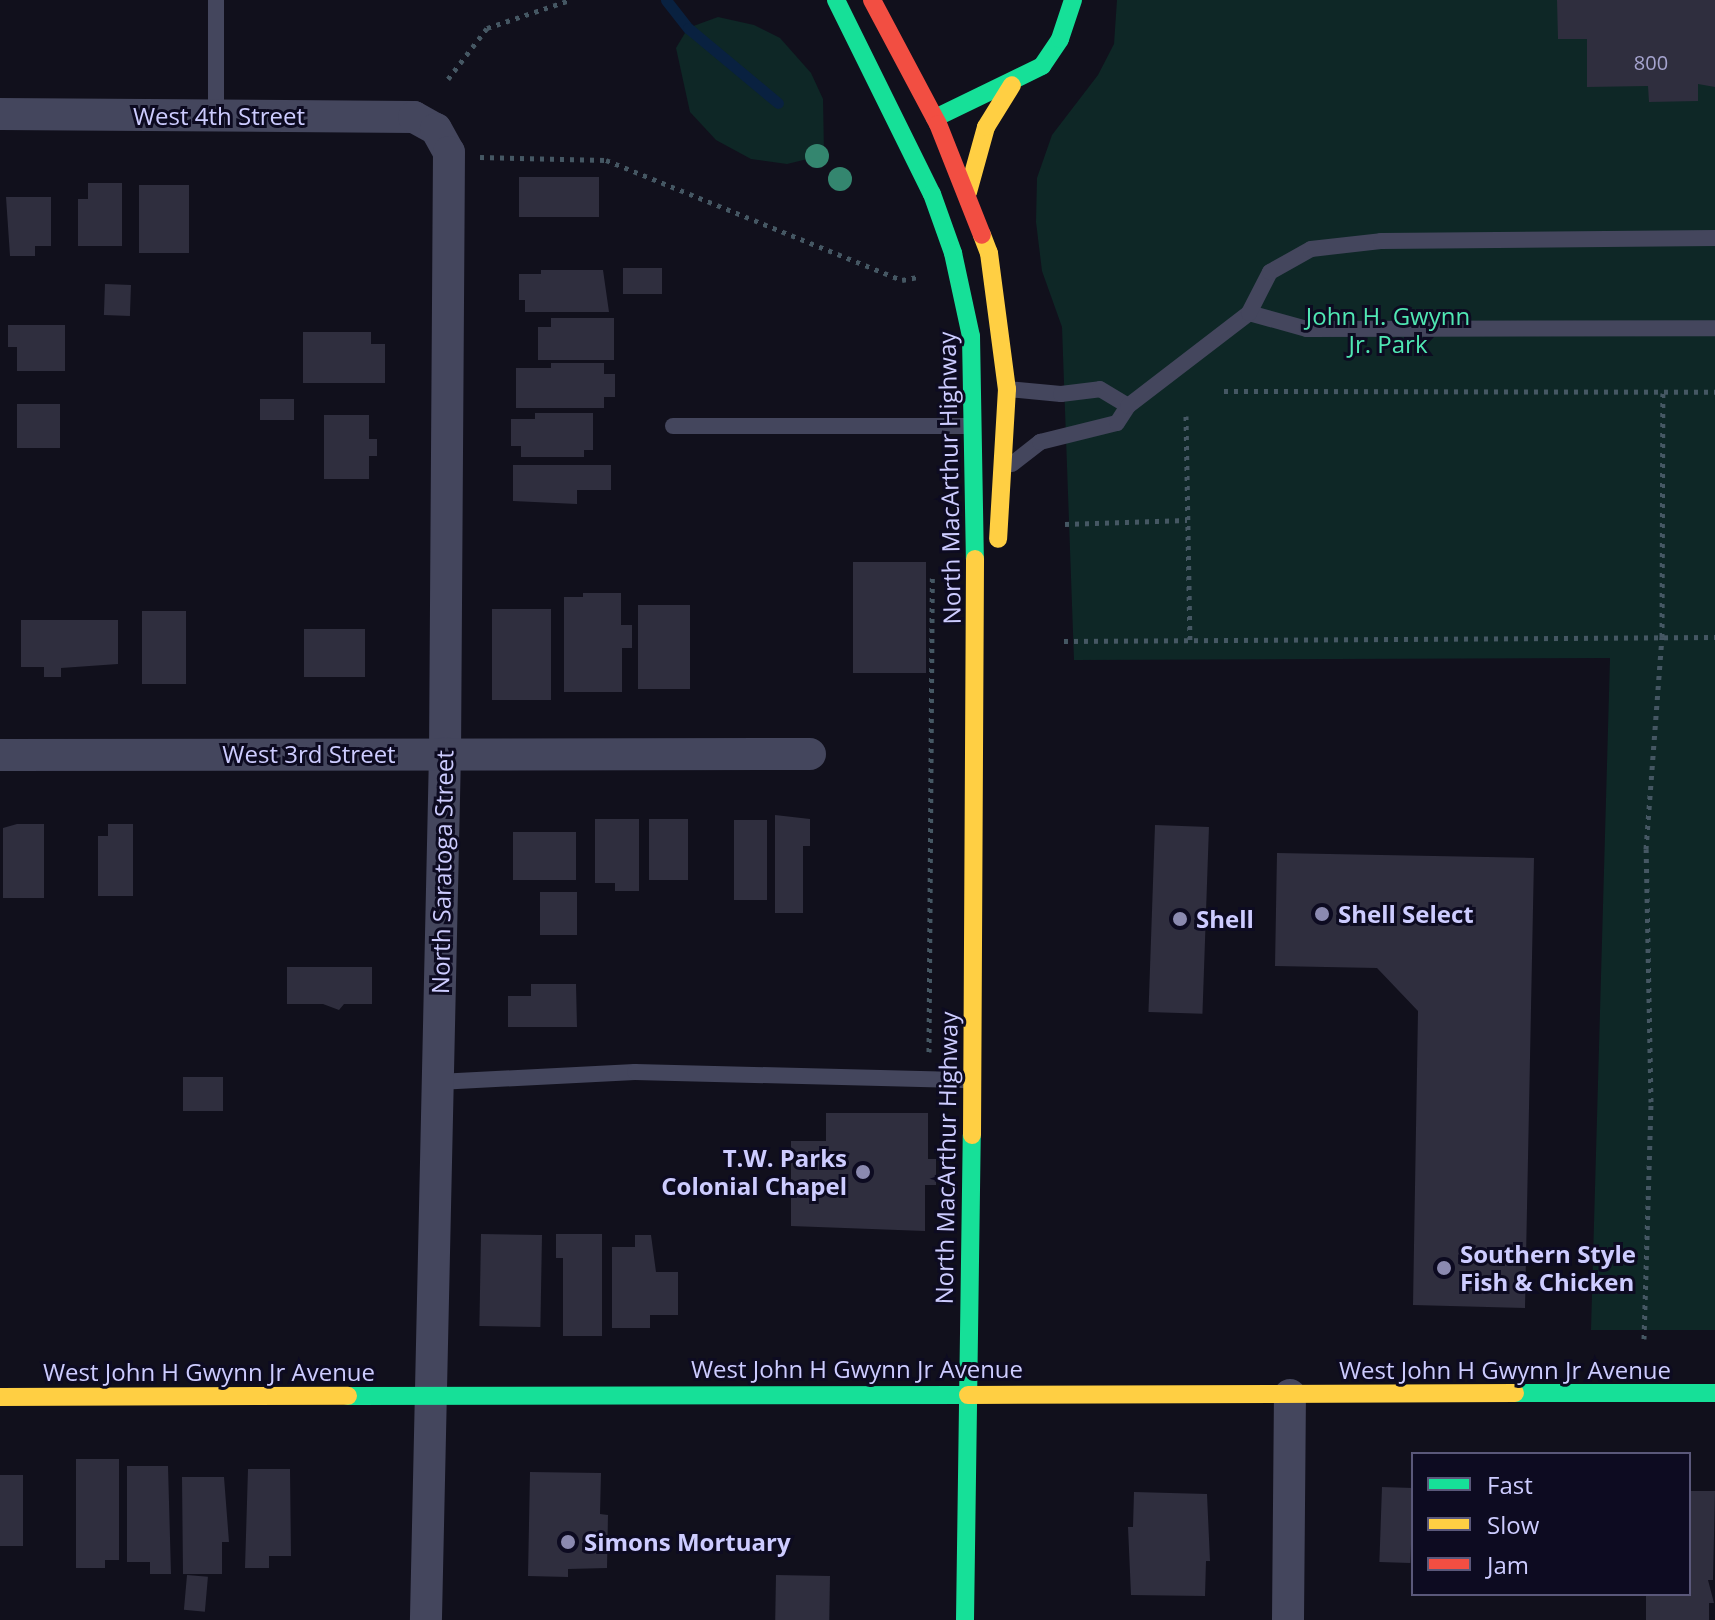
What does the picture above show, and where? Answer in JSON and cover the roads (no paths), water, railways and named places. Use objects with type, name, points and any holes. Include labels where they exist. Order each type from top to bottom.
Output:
[{"type":"main road","name":"North MacArthur Highway","points":[[836,0],[910,144],[953,253],[971,336],[978,696],[970,1080],[965,1620]]},
{"type":"main road","name":"North MacArthur Highway","points":[[872,0],[935,118],[968,192],[989,253],[1000,307],[1007,389],[1005,471],[978,696]]},
{"type":"main road","points":[[935,118],[1012,85],[1049,59],[1073,0]]},
{"type":"main road","points":[[900,51],[932,71]]},
{"type":"main road","points":[[968,79],[1012,85]]},
{"type":"main road","points":[[968,192],[986,127],[1012,85]]},
{"type":"main road","name":"West John H Gwynn Jr Avenue","points":[[0,1397],[968,1392],[1290,1395],[1715,1393]]},
{"type":"street","name":"West 4th Street","points":[[0,114],[414,117],[436,129]]},
{"type":"street","name":"North Saratoga Street","points":[[426,1620],[445,753],[452,164],[436,129]]},
{"type":"street","name":"West 3rd Street","points":[[0,755],[810,754]]},
{"type":"street","points":[[1288,1620],[1290,1395]]},
{"type":"lane","points":[[216,0],[216,116]]},
{"type":"lane","points":[[1005,471],[1040,442],[1117,423],[1128,406],[1249,313],[1270,272],[1311,249],[1341,242],[1715,238]]},
{"type":"lane","points":[[1249,313],[1307,329],[1715,328]]},
{"type":"lane","points":[[1007,389],[1061,394],[1100,389],[1128,406]]},
{"type":"lane","points":[[673,426],[975,426]]},
{"type":"lane","points":[[438,1082],[494,1083],[635,1072],[970,1080]]},
{"type":"waterway","points":[[666,0],[688,28],[778,103]]},
{"type":"place","name":"Shell Select","points":[[1322,914]]},
{"type":"place","name":"Shell","points":[[1180,919]]},
{"type":"place","name":"T.W. Parks Colonial Chapel","points":[[863,1172]]},
{"type":"place","name":"Southern Style Fish & Chicken","points":[[1444,1268]]},
{"type":"place","name":"Simons Mortuary","points":[[568,1542]]},
{"type":"park label","name":"John H. Gwynn Jr. Park","points":[[1388,330]]}]
